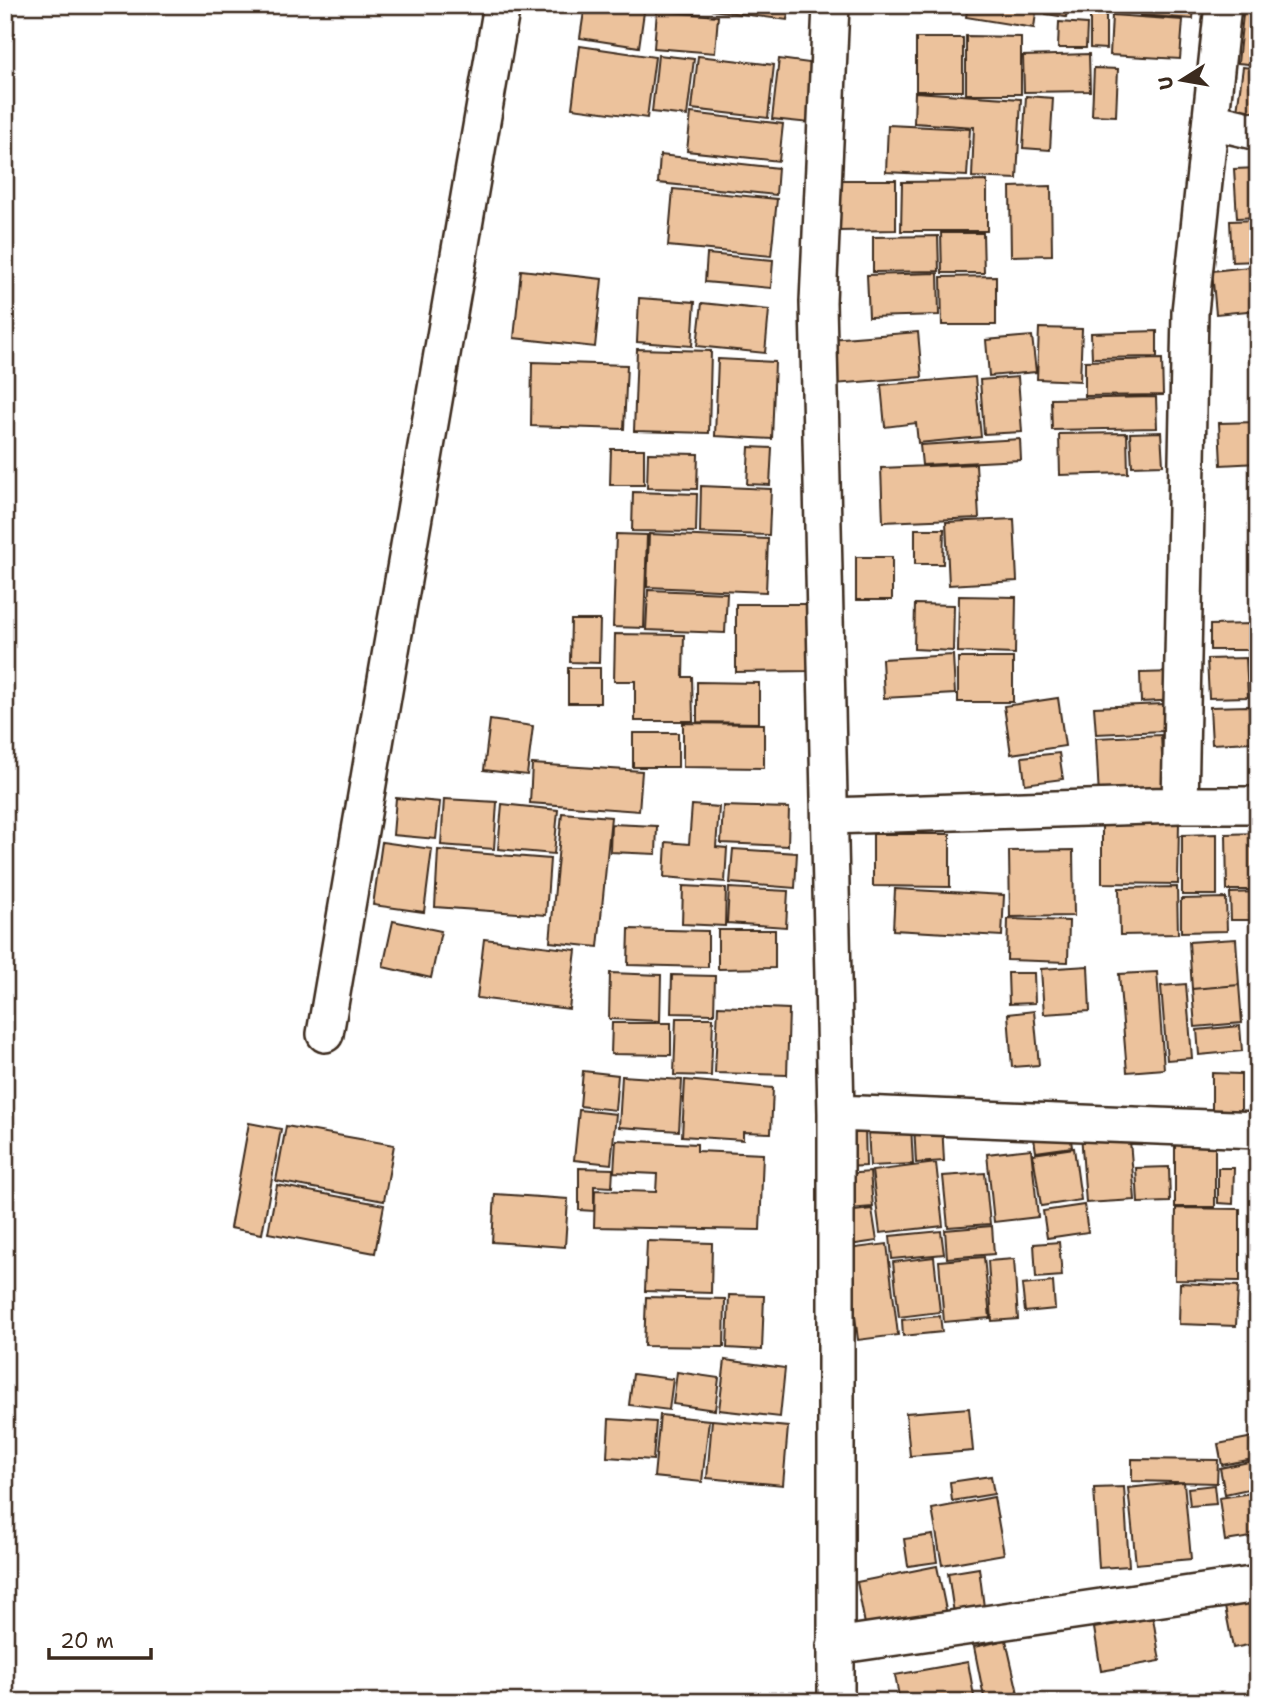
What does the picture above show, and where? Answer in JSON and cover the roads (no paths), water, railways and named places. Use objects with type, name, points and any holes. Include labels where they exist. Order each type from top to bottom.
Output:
[{"type":"street","points":[[325,1034],[502,5]]},
{"type":"street","points":[[831,5],[818,302],[836,1113],[836,1702]]},
{"type":"street","points":[[1180,805],[1190,312],[1223,5]]},
{"type":"street","points":[[1210,121],[1258,132]]},
{"type":"street","points":[[830,816],[1258,805]]},
{"type":"street","points":[[836,1113],[1258,1130]]},
{"type":"street","points":[[835,1646],[1258,1584]]}]
